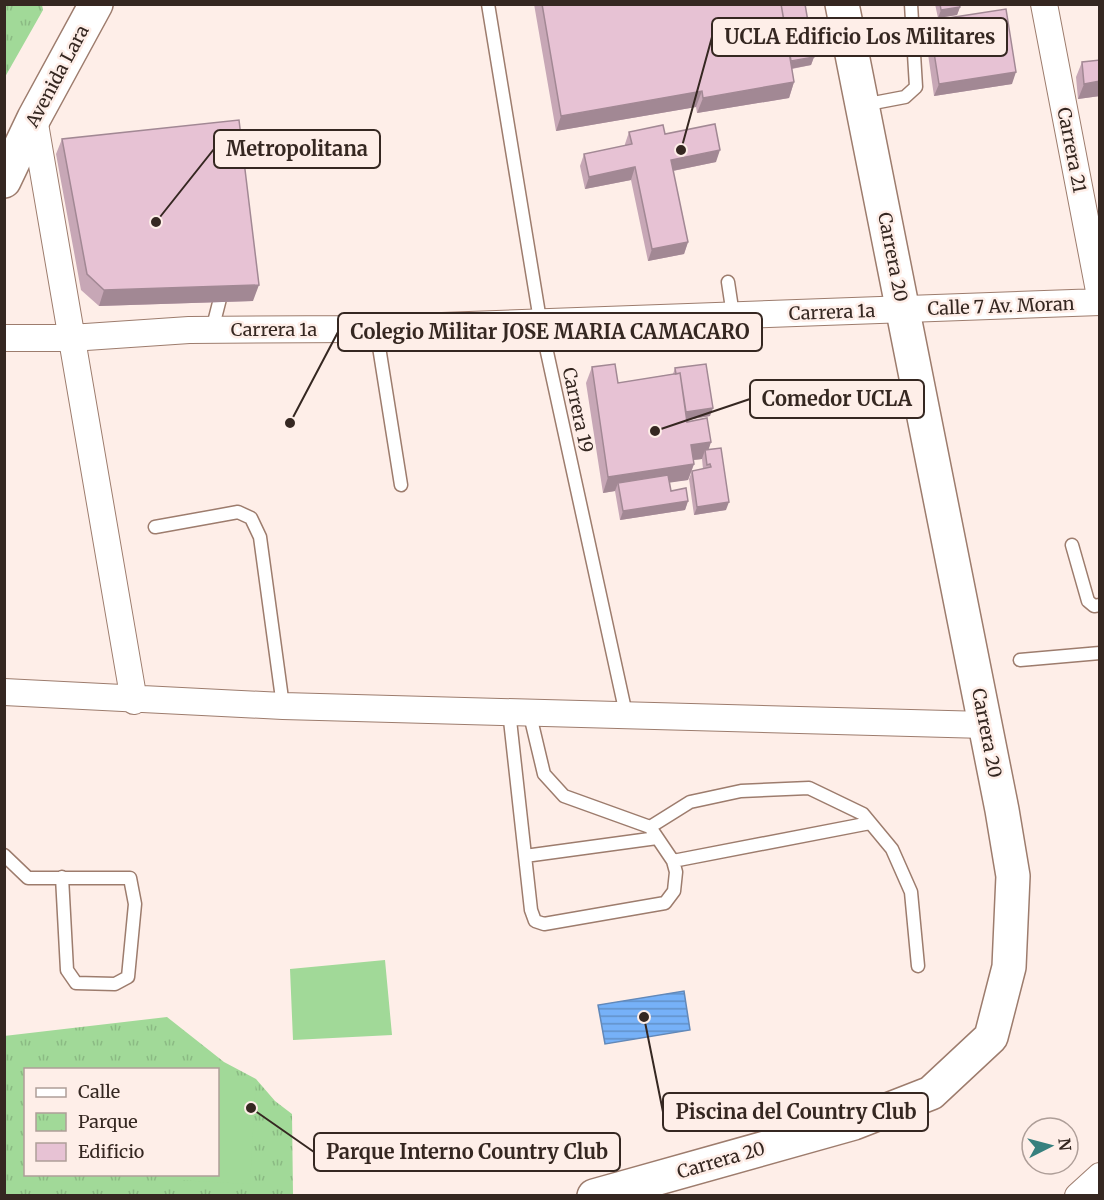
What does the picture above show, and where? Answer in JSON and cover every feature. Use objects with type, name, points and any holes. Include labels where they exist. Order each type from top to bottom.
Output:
[{"type":"street","name":"Avenida Lara","points":[[4,181],[34,118],[96,4]]},
{"type":"street","name":"Carrera 20","points":[[594,1196],[854,1123],[931,1093],[991,1038],[1009,967],[1013,876],[842,4]]},
{"type":"street","name":"Carrera 21","points":[[1044,4],[1100,296]]},
{"type":"street","points":[[34,118],[134,700]]},
{"type":"street","name":"Calle 7 Av. Moran","points":[[903,310],[1100,302]]},
{"type":"street","name":"Carrera 1a","points":[[4,338],[71,338],[212,330],[376,328],[540,320],[903,310]]},
{"type":"street","points":[[4,692],[282,706],[985,725]]},
{"type":"street","points":[[1078,1196],[1100,1176]]},
{"type":"lane","name":"Carrera 19","points":[[488,4],[540,320],[626,714]]},
{"type":"lane","points":[[862,105],[905,97],[916,87],[911,4]]},
{"type":"lane","points":[[212,330],[226,276]]},
{"type":"lane","points":[[728,282],[734,315]]},
{"type":"lane","points":[[376,328],[401,485]]},
{"type":"lane","points":[[155,527],[238,513],[251,518],[260,537],[282,706]]},
{"type":"lane","points":[[1072,545],[1088,601],[1094,606],[1100,605]]},
{"type":"lane","points":[[1020,660],[1100,653]]},
{"type":"lane","points":[[519,711],[544,774],[564,796],[650,826],[673,861],[674,891],[665,903],[544,924],[535,921],[531,910],[525,856],[519,711]]},
{"type":"lane","points":[[650,826],[690,802],[741,791],[809,788],[863,814],[892,849],[911,892],[918,966]]},
{"type":"lane","points":[[673,861],[870,823]]},
{"type":"lane","points":[[525,856],[657,838]]},
{"type":"lane","points":[[4,855],[28,878],[62,877],[130,878],[135,904],[129,977],[116,984],[76,983],[67,970],[62,877]]},
{"type":"green space","points":[[5,4],[42,5],[43,10],[5,77]]},
{"type":"green space","points":[[385,960],[392,1035],[293,1040],[290,969]]},
{"type":"green space","points":[[167,1017],[224,1062],[256,1079],[275,1101],[292,1114],[293,1195],[5,1195],[4,1036]]},
{"type":"green space","points":[[219,1079],[256,1079],[250,1184],[177,1180],[178,1176],[219,1176]]},
{"type":"water","points":[[684,991],[690,1030],[605,1044],[598,1005]]},
{"type":"building","points":[[542,4],[781,4],[794,82],[703,98],[702,91],[561,116]]},
{"type":"building","points":[[781,4],[805,4],[814,57],[791,61]]},
{"type":"building","points":[[940,4],[959,4],[960,7],[941,10]]},
{"type":"building","points":[[1006,9],[1016,72],[939,84],[929,21]]},
{"type":"building","points":[[1100,60],[1100,81],[1084,84],[1082,62]]},
{"type":"building","points":[[239,120],[259,285],[104,290],[87,274],[62,139]]},
{"type":"building","points":[[715,124],[720,150],[671,160],[688,242],[652,249],[635,167],[589,177],[584,154],[632,144],[629,132],[663,125],[665,134]]},
{"type":"building","points":[[615,364],[618,383],[680,373],[687,422],[707,418],[711,442],[691,445],[694,464],[608,477],[592,367]]},
{"type":"building","points":[[706,364],[713,408],[686,412],[680,373],[676,374],[675,368]]},
{"type":"building","points":[[721,448],[729,502],[697,507],[692,471],[711,467],[710,464],[707,465],[705,450]]},
{"type":"building","points":[[668,475],[671,491],[686,488],[688,501],[623,511],[618,483]]},
{"type":"place","name":"UCLA Edificio Los Militares","points":[[681,150]]},
{"type":"place","name":"Metropolitana","points":[[156,222]]},
{"type":"place","name":"Colegio Militar JOSE MARIA CAMACARO","points":[[290,423]]},
{"type":"place","name":"Comedor UCLA","points":[[655,431]]},
{"type":"place","name":"Piscina del Country Club","points":[[644,1017]]},
{"type":"place","name":"Parque Interno Country Club","points":[[251,1108]]}]
